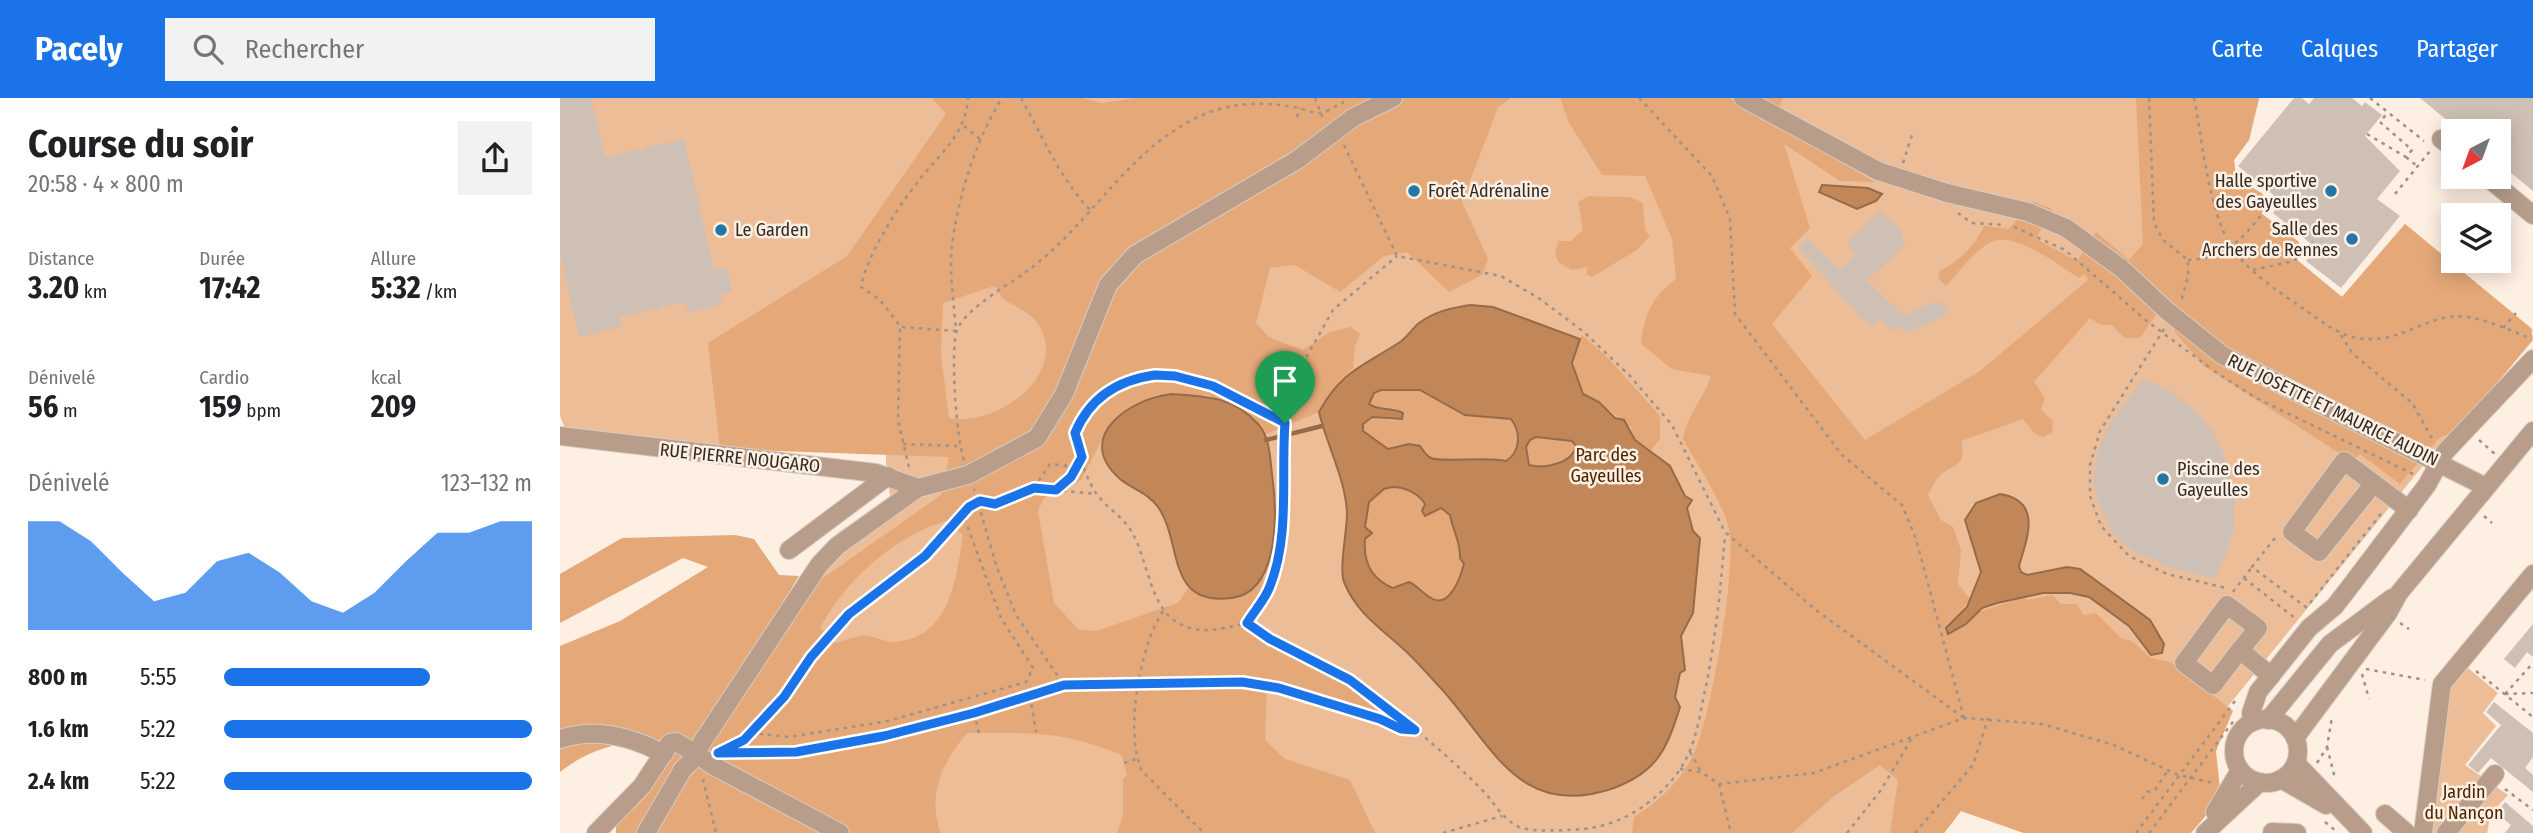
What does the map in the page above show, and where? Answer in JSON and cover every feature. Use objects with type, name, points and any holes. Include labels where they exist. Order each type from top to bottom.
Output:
[{"type":"street","points":[[705,760],[697,750],[819,565],[837,546],[918,488],[968,475],[1037,438],[1064,394],[1108,285],[1135,255],[1297,160],[1354,117],[1393,98]]},
{"type":"street","name":"RUE JOSETTE ET MAURICE AUDIN","points":[[1743,98],[1878,171],[1947,193],[2028,212],[2066,228],[2177,309],[2222,355],[2486,487]]},
{"type":"street","points":[[2502,189],[2533,215]]},
{"type":"street","points":[[2281,779],[2296,762],[2298,750],[2295,737],[2284,725],[2260,721],[2250,713],[2256,697],[2309,628],[2335,606],[2409,510],[2465,429],[2533,359]]},
{"type":"street","points":[[2295,737],[2388,613],[2399,593],[2533,431]]},
{"type":"street","name":"RUE PIERRE NOUGARO","points":[[560,436],[888,476],[918,488]]},
{"type":"street","points":[[2374,483],[2319,552],[2292,532],[2344,461],[2374,483],[2409,510]]},
{"type":"street","points":[[789,550],[888,476]]},
{"type":"street","points":[[2423,833],[2442,684],[2533,574]]},
{"type":"street","points":[[2260,782],[2240,769],[2234,755],[2242,730],[2260,721],[2330,644],[2399,593]]},
{"type":"street","points":[[2231,597],[2258,628],[2240,650],[2213,685],[2183,663],[2231,597]]},
{"type":"street","points":[[2240,650],[2271,676]]},
{"type":"street","points":[[560,739],[586,733],[604,734],[648,746],[664,754]]},
{"type":"street","points":[[596,833],[642,786],[670,743],[676,742],[839,833]]},
{"type":"street","points":[[646,833],[683,769],[705,760]]},
{"type":"street","points":[[2296,762],[2308,778],[2364,833]]},
{"type":"street","points":[[2203,833],[2231,789],[2240,769]]},
{"type":"street","points":[[2446,833],[2495,774]]},
{"type":"street","points":[[2203,833],[2260,782],[2281,779],[2344,815]]},
{"type":"street","points":[[2385,814],[2407,833]]},
{"type":"street","points":[[2272,832],[2297,833]]},
{"type":"path","points":[[968,98],[964,126],[915,185],[863,270],[861,287],[880,300],[900,326],[898,421],[903,444],[960,446],[952,247],[965,183],[980,139],[1002,98]]},
{"type":"path","points":[[1021,98],[1057,167],[1073,192],[1090,210]]},
{"type":"path","points":[[1315,98],[1332,132],[1343,143],[1397,256]]},
{"type":"path","points":[[957,331],[996,291],[1024,273],[1066,239],[1090,210],[1162,137],[1190,122],[1241,104],[1271,103],[1321,114],[1354,98]]},
{"type":"path","points":[[1639,98],[1712,176],[1730,219],[1735,314],[1842,455],[1902,505],[1916,539],[1964,718]]},
{"type":"path","points":[[2149,98],[2154,223],[2163,240],[2188,260],[2219,256],[2233,248],[2275,201]]},
{"type":"path","points":[[2194,98],[2211,185],[2221,223],[2233,248],[2253,270],[2341,335],[2352,353],[2412,403],[2433,440]]},
{"type":"path","points":[[2370,98],[2432,148],[2395,194]]},
{"type":"path","points":[[1297,117],[1300,108]]},
{"type":"path","points":[[2388,112],[2380,122],[2412,150],[2406,157]]},
{"type":"path","points":[[964,126],[980,139]]},
{"type":"path","points":[[1902,172],[1913,132]]},
{"type":"path","points":[[2367,134],[2417,166]]},
{"type":"path","points":[[2253,270],[2294,261],[2313,242]]},
{"type":"path","points":[[1285,423],[1213,386],[1175,376],[1141,377],[1126,381],[1103,394],[1082,416],[1075,433],[1096,494],[1124,518],[1133,534],[1163,611],[1177,622],[1202,632],[1247,623],[1266,595],[1275,568],[1283,517],[1285,423],[1297,410],[1303,363],[1327,319],[1353,290],[1397,256],[1501,276],[1532,293],[1584,332],[1631,377],[1672,425],[1725,532],[1816,610],[1964,718]]},
{"type":"path","points":[[2188,260],[2188,276],[2177,309],[2100,431],[2090,465],[2090,496],[2101,526],[2129,556],[2157,570],[2231,597],[2282,530],[2292,532]]},
{"type":"path","points":[[2503,328],[2516,313]]},
{"type":"path","points":[[2341,335],[2374,339],[2405,333],[2441,318],[2457,316],[2471,317],[2530,338]]},
{"type":"path","points":[[900,326],[957,331]]},
{"type":"path","points":[[2465,429],[2506,463]]},
{"type":"path","points":[[1056,490],[1071,477],[1082,457]]},
{"type":"path","points":[[1034,488],[1050,464],[1076,467]]},
{"type":"path","points":[[1096,494],[1034,488],[995,504],[980,501],[963,514],[925,556],[849,614],[811,657],[784,697],[750,733],[718,753],[796,752],[884,736],[974,713],[1064,685],[1140,682],[1242,682],[1279,688],[1380,719],[1401,729],[1415,730]]},
{"type":"path","points":[[980,501],[996,565],[1016,615],[1064,685]]},
{"type":"path","points":[[750,733],[789,737],[888,721],[1026,682],[1032,675],[1033,668],[1001,618],[963,514]]},
{"type":"path","points":[[1247,623],[1270,639],[1350,680],[1415,730],[1485,793],[1502,816],[1522,828],[1538,831],[1604,825],[1632,813],[1652,799],[1680,769],[1689,752],[1699,724],[1720,612],[1725,532]]},
{"type":"path","points":[[2252,567],[2321,618]]},
{"type":"path","points":[[1163,611],[1153,625],[1140,682],[1133,724],[1136,759],[1142,771],[1204,833]]},
{"type":"path","points":[[2462,660],[2533,716]]},
{"type":"path","points":[[2505,694],[2533,663]]},
{"type":"path","points":[[2369,699],[2360,668],[2442,684]]},
{"type":"path","points":[[2527,669],[2533,674]]},
{"type":"path","points":[[2505,694],[2533,693]]},
{"type":"path","points":[[1030,696],[1036,732]]},
{"type":"path","points":[[2149,833],[2249,700],[2256,697]]},
{"type":"path","points":[[974,713],[979,733]]},
{"type":"path","points":[[2308,778],[2327,747],[2333,715]]},
{"type":"path","points":[[1719,785],[1814,773],[1964,718],[1988,718],[2042,724],[2114,745],[2178,775],[2231,789]]},
{"type":"path","points":[[1915,833],[1973,765],[1988,718]]},
{"type":"path","points":[[1847,833],[1881,790],[1912,738]]},
{"type":"path","points":[[1689,752],[1701,772],[1719,785],[1731,833]]},
{"type":"path","points":[[1124,763],[1136,759]]},
{"type":"path","points":[[705,760],[702,781],[716,833]]},
{"type":"path","points":[[1680,769],[1701,772]]},
{"type":"path","points":[[2143,799],[2147,792],[2155,790],[2168,771]]},
{"type":"path","points":[[2136,833],[2178,775]]},
{"type":"path","points":[[1443,833],[1502,816]]},
{"type":"green space","name":"Parc des Gayeulles","points":[[560,98],[2259,98],[2249,140],[2234,160],[2236,178],[2263,194],[2262,214],[2299,242],[2297,260],[2342,297],[2405,224],[2441,254],[2441,273],[2464,273],[2533,330],[2225,710],[2024,833],[1961,811],[1944,833],[688,833],[679,760],[814,556],[839,532],[890,497],[886,464],[886,328],[720,449],[565,428],[560,416]]},
{"type":"green space","name":"Jardin du Nançon","points":[[2468,668],[2498,693],[2483,713],[2496,726],[2465,765],[2508,795],[2491,813],[2487,833],[2431,833],[2451,688]]},
{"type":"shaded area","points":[[932,98],[1082,98],[1102,103],[1135,98],[1511,98],[1498,107],[1462,202],[1488,259],[1482,275],[1449,292],[1407,252],[1384,256],[1340,292],[1295,265],[1270,268],[1256,323],[1269,337],[1303,350],[1330,332],[1351,327],[1360,334],[1355,346],[1353,368],[1337,383],[1319,412],[1264,435],[1261,426],[1208,395],[1156,395],[1123,412],[1104,436],[1081,480],[1044,498],[1038,511],[1054,603],[1078,629],[1096,631],[1178,603],[1189,587],[1210,598],[1230,598],[1248,589],[1264,572],[1262,594],[1248,612],[1249,627],[1392,716],[1389,720],[1267,682],[1265,740],[1285,759],[1350,780],[1375,833],[1117,833],[1123,816],[1123,779],[1127,775],[1122,755],[1081,741],[1046,735],[967,733],[951,755],[939,780],[935,806],[941,833],[616,833],[616,818],[662,773],[674,740],[614,746],[587,755],[560,772],[560,646],[620,621],[708,567],[683,558],[560,623],[560,574],[622,538],[735,535],[754,539],[779,575],[799,576],[779,609],[941,495],[949,457],[720,449],[708,343],[847,256],[946,114]],"holes":[[[994,286],[1004,300],[1029,314],[1038,323],[1044,336],[1046,354],[1041,371],[1031,386],[1001,409],[983,416],[949,418],[941,354],[943,303]],[[945,521],[963,535],[953,588],[947,604],[927,630],[912,638],[893,642],[865,636],[835,643],[820,628],[843,593],[872,563],[906,538]]]},
{"type":"shaded area","points":[[1560,98],[1729,98],[1741,104],[1749,98],[1783,98],[1773,122],[1875,182],[1840,181],[1784,144],[1810,228],[1790,248],[1812,276],[1772,324],[1865,440],[1980,371],[2088,280],[2085,274],[2079,278],[2022,244],[1999,240],[1989,243],[1977,252],[1946,286],[1938,278],[1940,271],[1965,253],[1984,226],[2008,229],[2034,202],[2052,209],[2036,239],[2077,261],[2096,232],[2129,260],[2143,244],[2136,98],[2259,98],[2249,140],[2234,160],[2236,178],[2263,194],[2262,214],[2299,242],[2297,260],[2342,297],[2405,224],[2441,254],[2441,273],[2464,273],[2531,328],[2533,340],[2456,432],[2440,437],[2400,484],[2360,454],[2354,460],[2339,453],[2204,366],[2174,331],[2181,314],[2165,302],[2140,338],[2124,338],[2112,325],[2101,325],[2090,318],[2034,382],[2045,398],[2041,410],[2053,421],[2052,433],[2043,437],[2034,433],[2023,419],[1961,441],[1963,450],[1960,461],[1937,479],[1928,495],[1941,520],[1953,527],[1961,550],[1958,584],[1970,599],[1946,631],[1966,624],[1979,612],[2024,597],[2027,600],[2053,595],[2061,604],[2077,604],[2083,615],[2096,613],[2121,638],[2132,641],[2151,658],[2170,662],[2233,711],[2216,751],[2221,798],[2191,833],[2024,833],[1961,811],[1944,833],[1890,833],[1898,780],[1880,765],[1833,797],[1792,833],[1632,833],[1634,817],[1653,804],[1677,780],[1695,751],[1708,706],[1722,638],[1730,570],[1730,544],[1728,525],[1720,504],[1683,439],[1711,376],[1672,369],[1641,344],[1644,324],[1651,307],[1661,292],[1676,279],[1672,239],[1645,176],[1602,175],[1569,123]]},
{"type":"shaded area","points":[[1822,185],[1868,188],[1882,194],[1876,201],[1857,209],[1819,192]]},
{"type":"shaded area","points":[[1589,196],[1630,197],[1643,203],[1645,230],[1650,236],[1637,250],[1592,277],[1586,274],[1588,267],[1572,270],[1558,262],[1555,253],[1559,241],[1571,241],[1583,230],[1578,202]]},
{"type":"shaded area","points":[[1470,305],[1493,307],[1580,339],[1572,363],[1583,394],[1599,402],[1615,418],[1624,420],[1635,440],[1670,466],[1685,496],[1692,500],[1687,508],[1693,531],[1700,538],[1693,613],[1681,636],[1685,670],[1680,673],[1675,697],[1680,707],[1665,747],[1658,757],[1641,774],[1614,788],[1580,796],[1553,794],[1529,785],[1509,770],[1422,668],[1361,609],[1344,582],[1342,568],[1347,521],[1346,501],[1319,412],[1345,378],[1400,342],[1416,325],[1444,311]],"holes":[[[1381,390],[1420,390],[1465,415],[1511,419],[1518,436],[1515,452],[1506,461],[1444,460],[1429,457],[1420,446],[1409,444],[1388,449],[1363,431],[1363,424],[1372,417],[1402,419],[1403,413],[1399,411],[1369,404],[1374,393]],[[1536,437],[1572,441],[1576,446],[1569,457],[1557,464],[1535,466],[1529,465],[1526,447],[1530,440]],[[1397,487],[1415,494],[1425,504],[1422,511],[1425,516],[1441,508],[1450,515],[1460,558],[1464,564],[1454,590],[1444,599],[1431,598],[1409,582],[1393,588],[1379,580],[1370,569],[1365,555],[1365,539],[1372,533],[1365,527],[1369,502],[1384,489]]]},
{"type":"shaded area","points":[[1582,335],[1608,358],[1660,416],[1660,439],[1651,450],[1635,440],[1631,427],[1599,402],[1583,394],[1574,359]]},
{"type":"shaded area","points":[[1381,390],[1420,390],[1465,415],[1511,419],[1518,436],[1515,452],[1506,461],[1444,460],[1431,458],[1419,446],[1409,444],[1388,449],[1363,431],[1363,424],[1372,417],[1395,421],[1394,408],[1374,407],[1369,403],[1374,393]]},
{"type":"shaded area","points":[[1172,394],[1208,397],[1229,403],[1258,424],[1267,441],[1275,507],[1268,565],[1260,581],[1248,592],[1232,598],[1211,598],[1196,593],[1186,582],[1179,569],[1166,521],[1158,507],[1150,498],[1120,479],[1107,463],[1102,449],[1105,435],[1113,422],[1125,412],[1140,403]]},
{"type":"shaded area","points":[[1530,439],[1572,441],[1576,446],[1569,457],[1556,464],[1528,465],[1526,447]]},
{"type":"shaded area","points":[[1384,489],[1405,489],[1420,498],[1425,515],[1441,508],[1450,515],[1460,558],[1464,564],[1450,596],[1437,599],[1430,597],[1420,587],[1381,582],[1369,568],[1365,526],[1369,502]]},
{"type":"shaded area","points":[[2000,494],[2022,504],[2027,512],[2028,533],[2019,566],[2021,572],[2027,575],[2067,567],[2080,569],[2150,620],[2164,644],[2162,653],[2151,655],[2129,626],[2089,597],[2070,593],[2043,593],[1982,608],[1966,624],[1948,634],[1946,628],[1967,607],[1981,572],[1965,520],[1976,503]]},
{"type":"building","points":[[560,98],[591,98],[605,157],[684,139],[714,269],[724,267],[728,273],[732,291],[720,294],[722,304],[688,313],[685,302],[619,317],[622,327],[579,337],[560,253]]},
{"type":"building","name":"Halle sportive des Gayeulles","points":[[2294,98],[2302,98],[2309,104],[2314,98],[2352,98],[2362,106],[2365,102],[2382,115],[2365,136],[2400,171],[2377,199],[2400,216],[2341,288],[2306,261],[2316,248],[2273,213],[2282,202],[2238,166]]},
{"type":"building","points":[[2420,98],[2533,98],[2533,191],[2511,173],[2511,119],[2445,119]]},
{"type":"building","points":[[1880,211],[1904,235],[1901,238],[1906,244],[1867,281],[1904,316],[1931,303],[1941,302],[1946,308],[1946,313],[1940,319],[1911,331],[1903,332],[1899,325],[1893,331],[1880,319],[1872,327],[1831,287],[1798,248],[1807,238],[1840,270],[1856,254],[1847,244]]},
{"type":"building","name":"Piscine des Gayeulles","points":[[2143,378],[2168,390],[2195,410],[2215,435],[2229,466],[2235,496],[2233,531],[2227,554],[2214,579],[2160,565],[2160,562],[2135,553],[2114,535],[2099,507],[2093,481],[2098,449],[2108,427]]},
{"type":"building","points":[[2533,624],[2533,657],[2527,652],[2515,668],[2504,659]]},
{"type":"building","points":[[2494,702],[2533,733],[2533,757],[2525,768],[2533,775],[2533,792],[2491,758],[2478,773],[2468,765],[2501,725],[2486,712]]},
{"type":"building","points":[[2505,802],[2533,826],[2533,833],[2505,833],[2511,825],[2496,813]]},
{"type":"waterway","points":[[1266,440],[1322,426]]},
{"type":"place","name":"Forêt Adrénaline","points":[[1414,191]]},
{"type":"place","name":"Halle sportive des Gayeulles","points":[[2331,191]]},
{"type":"place","name":"Le Garden","points":[[721,230]]},
{"type":"place","name":"Salle des Archers de Rennes","points":[[2352,239]]},
{"type":"place","name":"Piscine des Gayeulles","points":[[2163,479]]},
{"type":"route","points":[[1175,376],[1230,392],[1285,423],[1283,517],[1275,568],[1266,595],[1247,623],[1270,639],[1350,680],[1415,730],[1401,729],[1380,719],[1279,688],[1242,682],[1140,682],[1064,685],[974,713],[884,736],[796,752],[718,753],[744,740],[784,697],[811,657],[849,614],[925,556],[969,507],[980,501],[995,504],[1034,488],[1056,490],[1071,477],[1082,457],[1075,433],[1082,416],[1103,394],[1113,388],[1141,377],[1175,376]]}]
